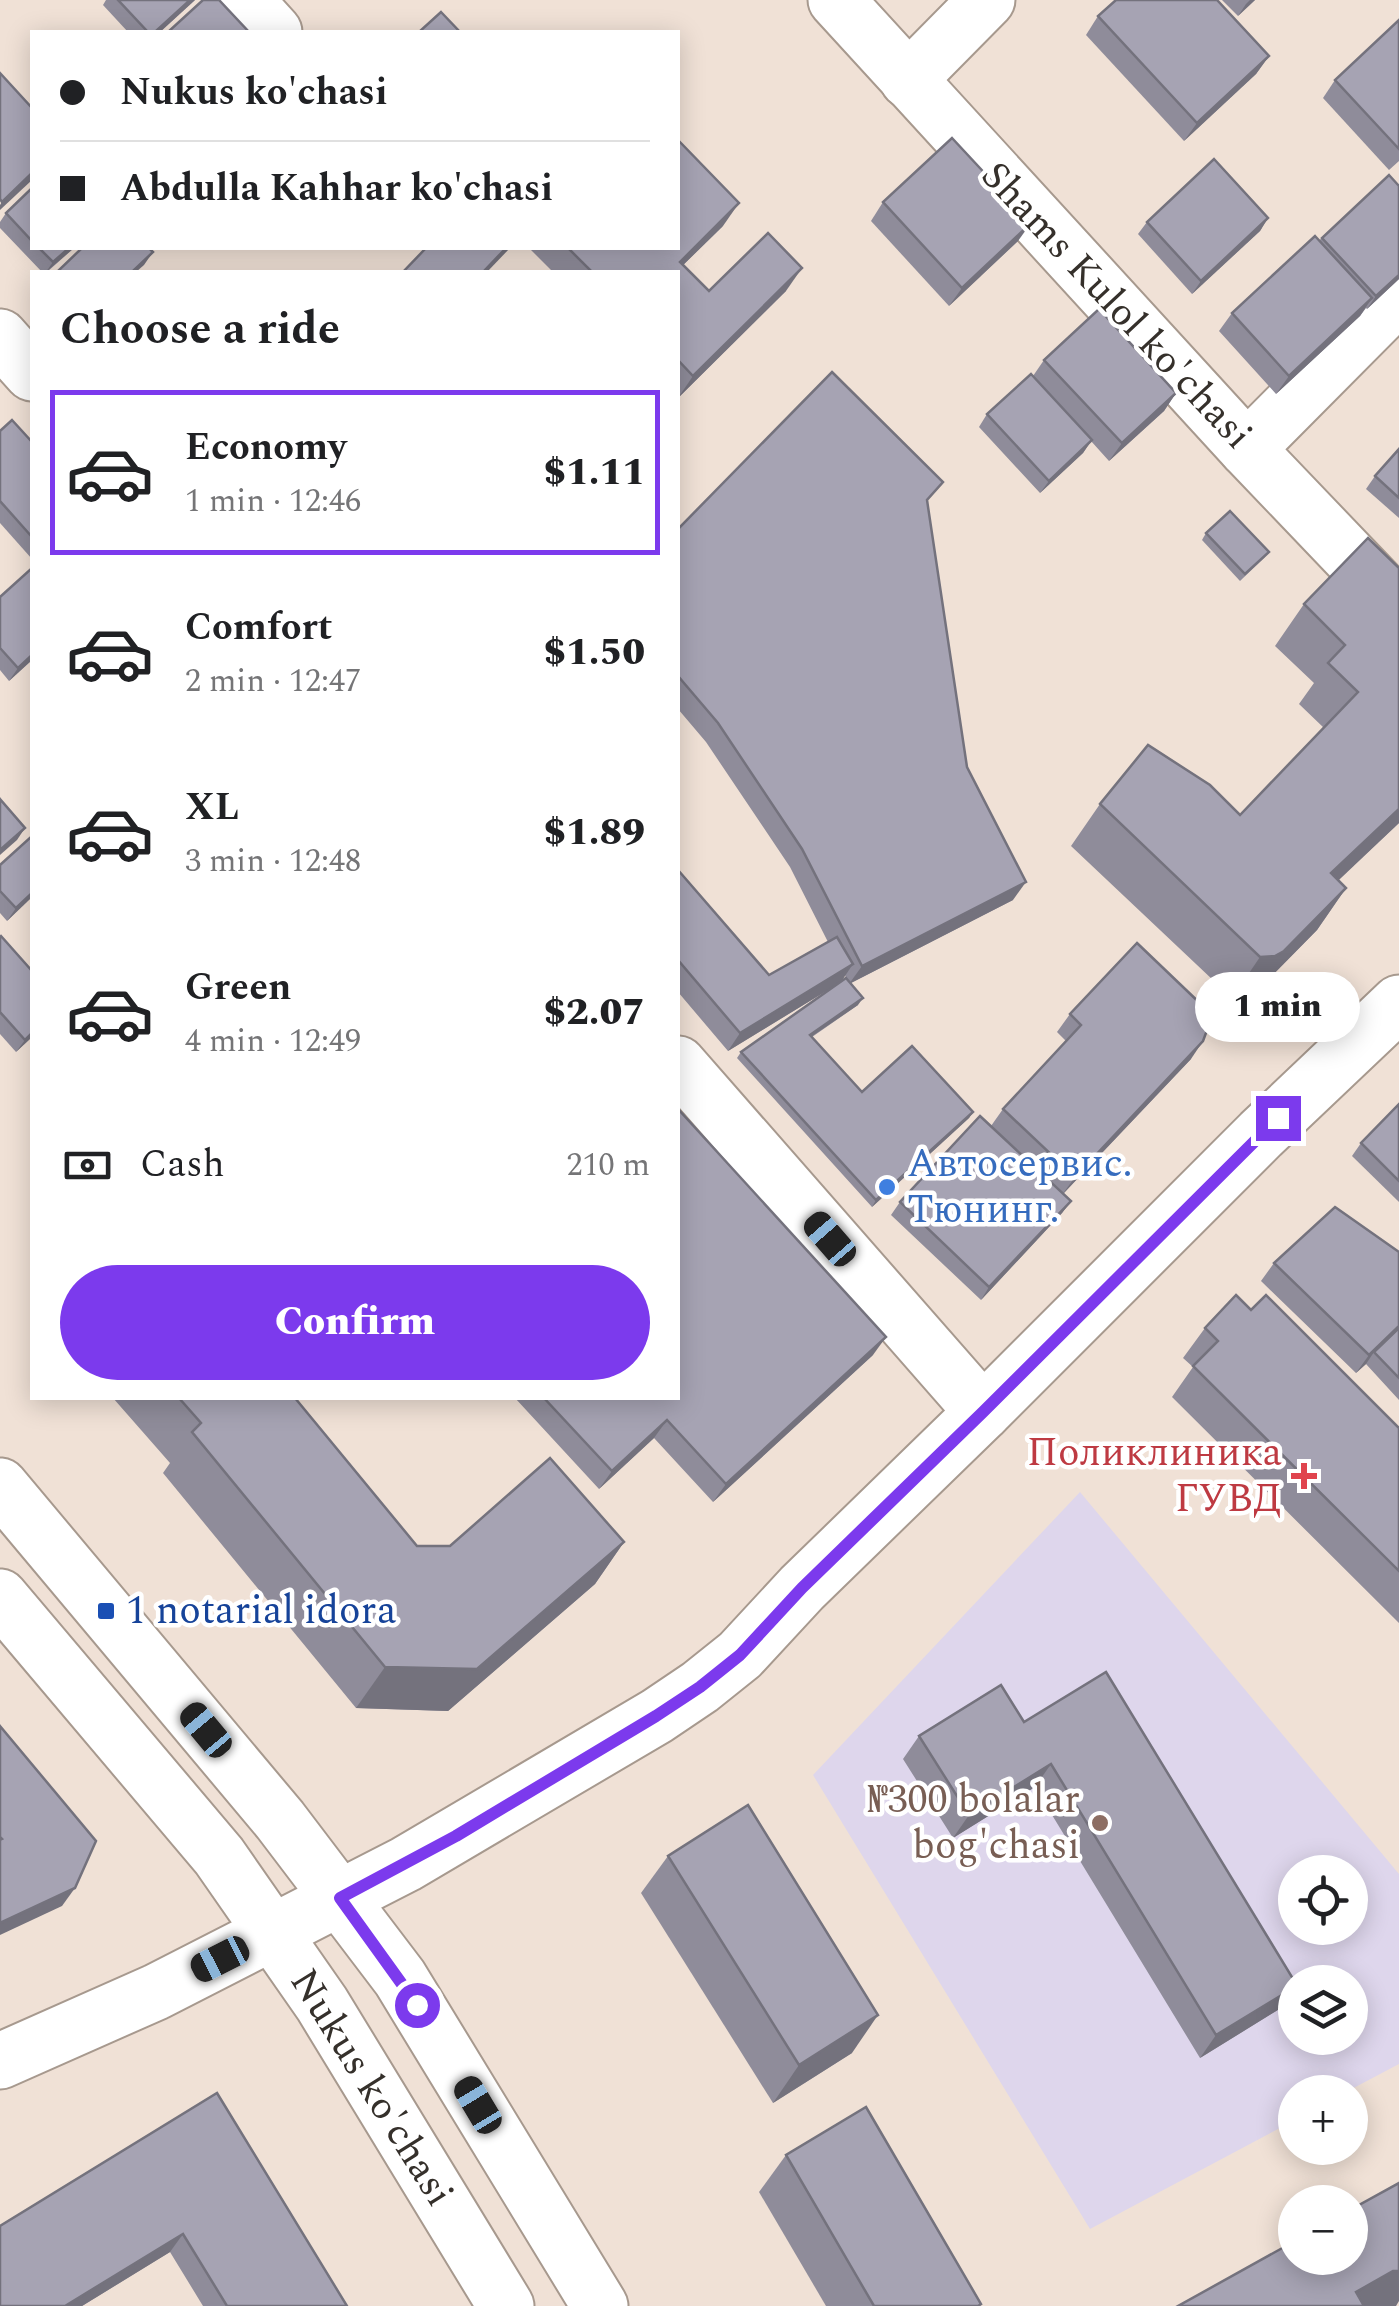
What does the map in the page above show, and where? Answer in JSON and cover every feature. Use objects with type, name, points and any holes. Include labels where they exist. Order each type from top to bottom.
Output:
[{"type":"street","points":[[245,0],[272,30]]},
{"type":"street","name":"Shams Kulol ko'chasi","points":[[836,0],[1247,450],[1399,608]]},
{"type":"street","points":[[908,80],[987,0]]},
{"type":"street","points":[[1247,450],[1399,296]]},
{"type":"street","points":[[0,337],[30,370]]},
{"type":"street","points":[[0,2061],[156,1992],[340,1898],[456,1836],[700,1687],[740,1655],[802,1588],[1399,1002]]},
{"type":"street","points":[[680,1066],[983,1412]]},
{"type":"street","name":"Nukus ko'chasi","points":[[0,1486],[280,1820],[340,1898],[417,2005],[600,2306]]},
{"type":"street","name":"Nukus ko'chasi","points":[[0,1597],[219,1856],[322,2004],[506,2306]]},
{"type":"shaded area","name":"№300 bolalar bog'chasi","points":[[1080,1492],[1399,1874],[1399,2064],[1368,2080],[1368,2075],[1278,2075],[1278,2129],[1090,2229],[813,1775]]},
{"type":"building","points":[[118,0],[190,0],[157,30],[146,30]]},
{"type":"building","points":[[203,0],[219,0],[247,30],[170,30]]},
{"type":"building","points":[[1116,0],[1217,0],[1269,56],[1197,123],[1098,16]]},
{"type":"building","points":[[441,12],[458,30],[421,30]]},
{"type":"building","points":[[1399,20],[1399,149],[1335,80]]},
{"type":"building","points":[[0,73],[30,106],[30,175],[2,202]]},
{"type":"building","points":[[952,138],[1031,223],[962,288],[883,202]]},
{"type":"building","points":[[680,142],[739,203],[680,262],[709,291],[768,233],[802,268],[693,376],[680,362],[680,270],[590,270],[570,250],[680,250]]},
{"type":"building","points":[[1214,159],[1268,218],[1201,281],[1147,222]]},
{"type":"building","points":[[1389,175],[1399,186],[1399,275],[1376,296],[1322,238]]},
{"type":"building","points":[[30,190],[30,239],[6,213]]},
{"type":"building","points":[[1315,236],[1372,298],[1289,376],[1232,313]]},
{"type":"building","points":[[41,250],[67,250],[53,262]]},
{"type":"building","points":[[80,250],[153,252],[134,270],[59,270]]},
{"type":"building","points":[[424,250],[504,250],[485,270],[405,270]]},
{"type":"building","points":[[1099,309],[1176,393],[1122,443],[1044,360]]},
{"type":"building","points":[[832,372],[943,482],[927,500],[967,767],[1026,882],[862,966],[802,849],[718,723],[680,678],[680,527]]},
{"type":"building","points":[[1031,374],[1092,440],[1049,481],[987,414]]},
{"type":"building","points":[[12,420],[30,440],[30,535],[0,501],[0,431]]},
{"type":"building","points":[[1399,449],[1399,498],[1375,476]]},
{"type":"building","points":[[1230,511],[1269,552],[1245,574],[1206,533]]},
{"type":"building","points":[[1368,538],[1399,568],[1399,809],[1331,873],[1346,888],[1284,951],[1260,957],[1100,804],[1148,745],[1210,785],[1240,815],[1358,692],[1328,663],[1345,645],[1304,604]]},
{"type":"building","points":[[30,570],[30,657],[18,668],[0,648],[0,597]]},
{"type":"building","points":[[0,799],[25,828],[0,850]]},
{"type":"building","points":[[30,838],[30,895],[16,908],[0,891],[0,865]]},
{"type":"building","points":[[680,872],[769,975],[837,937],[853,964],[740,1033],[680,962]]},
{"type":"building","points":[[0,937],[30,969],[30,1035],[25,1040],[0,1012]]},
{"type":"building","points":[[1137,943],[1206,1009],[1209,1025],[1203,1041],[1075,1177],[1003,1109],[1081,1025],[1070,1014]]},
{"type":"building","points":[[846,978],[863,998],[810,1035],[862,1092],[912,1046],[973,1112],[876,1200],[741,1052]]},
{"type":"building","points":[[1399,1104],[1399,1181],[1361,1143]]},
{"type":"building","points":[[680,1111],[886,1337],[726,1484],[667,1420],[612,1471],[546,1400],[680,1400]]},
{"type":"building","points":[[980,1116],[1071,1201],[989,1287],[900,1202]]},
{"type":"building","points":[[1335,1207],[1399,1252],[1399,1326],[1369,1355],[1274,1263]]},
{"type":"building","points":[[1236,1295],[1251,1310],[1266,1295],[1399,1428],[1399,1571],[1193,1366],[1218,1341],[1205,1328]]},
{"type":"building","points":[[1399,1328],[1399,1378],[1374,1352]]},
{"type":"building","points":[[181,1400],[297,1400],[417,1546],[450,1546],[550,1458],[624,1542],[477,1669],[385,1667],[192,1432],[201,1423]]},
{"type":"building","points":[[1106,1672],[1285,1965],[1278,1965],[1278,1997],[1216,2035],[1051,1764],[969,1815],[919,1736],[1001,1685],[1024,1722]]},
{"type":"building","points":[[0,1726],[96,1841],[75,1888],[0,1923],[2,1839]]},
{"type":"building","points":[[748,1805],[878,2015],[799,2065],[668,1856]]},
{"type":"building","points":[[217,2093],[347,2306],[227,2306],[183,2234],[65,2306],[0,2306],[0,2226]]},
{"type":"building","points":[[866,2107],[981,2304],[978,2306],[874,2306],[786,2155]]},
{"type":"building","points":[[1399,2183],[1399,2271],[1356,2292],[1364,2306],[1178,2306],[1278,2250],[1278,2275],[1368,2275],[1368,2200]]},
{"type":"place","name":"Автосервис. Тюнинг.","points":[[887,1187]]},
{"type":"place","name":"Поликлиника ГУВД","points":[[1304,1476]]},
{"type":"place","name":"1 notarial idora","points":[[106,1611]]},
{"type":"place","name":"№300 bolalar bog'chasi","points":[[1100,1823]]},
{"type":"route","points":[[417,2005],[340,1898],[456,1836],[656,1716],[740,1655],[802,1588],[1278,1118]]}]
